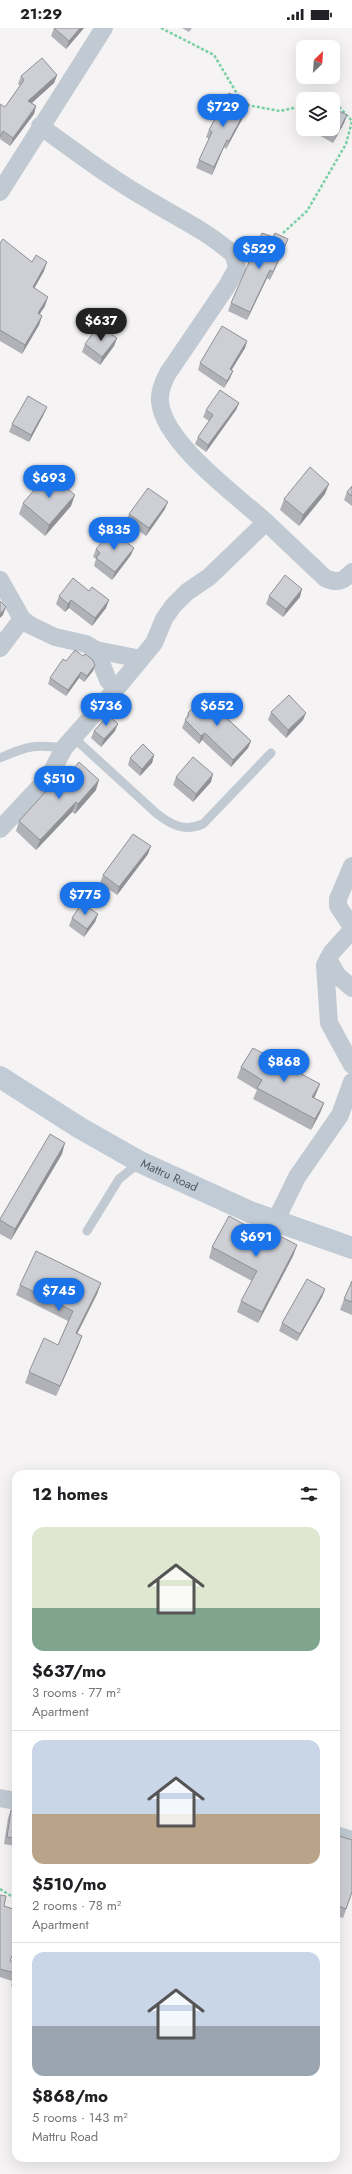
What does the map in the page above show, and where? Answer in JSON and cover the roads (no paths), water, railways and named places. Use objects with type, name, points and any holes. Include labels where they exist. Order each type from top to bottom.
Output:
[{"type":"main road","name":"Mattru Road","points":[[0,1077],[80,1128],[140,1162],[250,1212],[352,1248]]},
{"type":"street","points":[[0,192],[40,126],[104,28]]},
{"type":"street","points":[[40,126],[101,170],[151,202],[184,219],[234,255],[237,261],[237,268],[227,286],[168,373],[161,386],[160,402],[164,418],[182,445],[325,578],[333,582],[343,581],[352,572]]},
{"type":"street","points":[[1,826],[49,777],[69,743],[154,643],[164,619],[173,606],[187,592],[208,577],[266,522]]},
{"type":"street","points":[[0,580],[22,618],[30,625],[56,637],[86,644],[96,650],[141,659]]},
{"type":"street","points":[[0,648],[22,618]]},
{"type":"street","points":[[96,650],[108,680],[116,689]]},
{"type":"street","points":[[352,866],[338,900],[338,906],[352,929],[328,959],[325,965],[329,1023],[352,1065]]},
{"type":"street","points":[[328,959],[338,975],[352,988]]},
{"type":"street","points":[[276,1220],[297,1178],[340,1115],[352,1082]]},
{"type":"street","points":[[0,1798],[12,1800]]},
{"type":"street","points":[[340,1836],[352,1840]]},
{"type":"lane","points":[[0,758],[26,746],[69,743],[168,822],[181,828],[193,828],[203,824],[271,753]]},
{"type":"lane","points":[[87,1231],[119,1179],[140,1162]]}]
